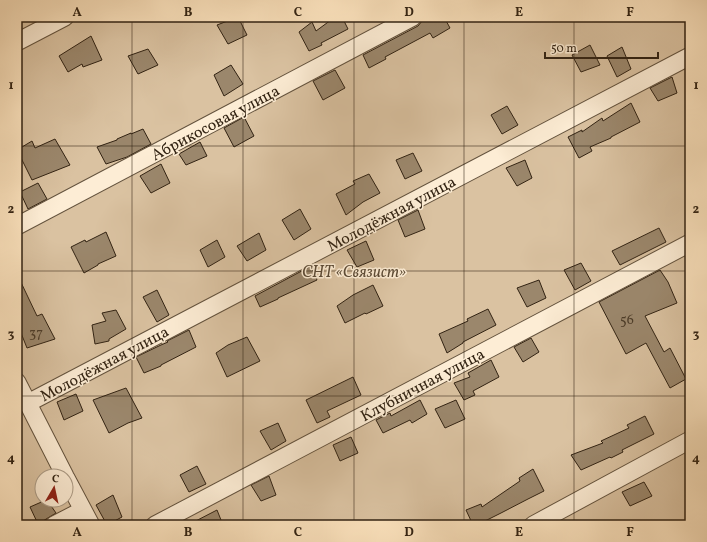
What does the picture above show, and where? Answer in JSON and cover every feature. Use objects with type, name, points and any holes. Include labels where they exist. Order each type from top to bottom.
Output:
[{"type":"street","points":[[17,42],[65,17]]},
{"type":"street","name":"Абрикосовая улица","points":[[17,226],[413,17]]},
{"type":"street","name":"Молодёжная улица","points":[[28,403],[690,56]]},
{"type":"street","name":"Клубничная улица","points":[[155,525],[690,243]]},
{"type":"street","points":[[17,382],[61,468]]},
{"type":"street","points":[[533,525],[690,440]]},
{"type":"street","points":[[54,525],[87,518],[74,493]]},
{"type":"green space","name":"СНТ «Связист»","points":[[17,17],[690,17],[690,525],[17,525]]},
{"type":"building","points":[[238,17],[247,35],[228,44],[217,25]]},
{"type":"building","points":[[335,17],[342,17],[348,29],[309,51],[299,32],[312,22],[316,31]]},
{"type":"building","points":[[429,17],[444,17],[450,28],[433,38],[430,33],[385,57],[386,59],[369,68],[363,55],[418,26],[422,21]]},
{"type":"building","points":[[91,36],[102,60],[83,67],[82,64],[68,72],[59,56]]},
{"type":"building","points":[[590,45],[600,65],[581,72],[572,55]]},
{"type":"building","points":[[622,47],[631,69],[617,77],[607,56]]},
{"type":"building","points":[[148,49],[158,65],[138,74],[128,56]]},
{"type":"building","points":[[231,65],[243,84],[224,96],[214,75]]},
{"type":"building","points":[[335,70],[345,88],[323,100],[313,81]]},
{"type":"building","points":[[672,77],[677,93],[658,101],[650,88]]},
{"type":"building","points":[[631,103],[640,122],[611,138],[590,147],[592,151],[579,158],[568,137],[582,130],[582,132],[602,118],[603,121]]},
{"type":"building","points":[[507,106],[518,125],[502,134],[491,115]]},
{"type":"building","points":[[244,117],[254,136],[234,147],[224,128]]},
{"type":"building","points":[[143,129],[151,144],[127,157],[106,164],[97,147]]},
{"type":"building","points":[[55,139],[70,165],[32,180],[17,150],[32,141],[35,148]]},
{"type":"building","points":[[200,142],[207,156],[186,165],[179,154]]},
{"type":"building","points":[[413,153],[422,171],[405,179],[396,160]]},
{"type":"building","points":[[525,160],[532,178],[517,186],[506,168]]},
{"type":"building","points":[[161,164],[170,183],[151,193],[140,176]]},
{"type":"building","points":[[369,174],[380,193],[363,202],[346,215],[336,194],[355,184],[353,181]]},
{"type":"building","points":[[38,183],[47,199],[28,209],[20,192]]},
{"type":"building","points":[[300,209],[311,229],[294,240],[282,220]]},
{"type":"building","points":[[418,210],[425,229],[405,237],[398,220]]},
{"type":"building","points":[[659,228],[666,242],[620,265],[612,251]]},
{"type":"building","points":[[106,232],[116,256],[98,264],[84,273],[71,247],[85,240],[86,242]]},
{"type":"building","points":[[259,233],[266,250],[247,261],[237,246]]},
{"type":"building","points":[[217,240],[225,257],[208,267],[200,250]]},
{"type":"building","points":[[366,241],[374,260],[357,267],[347,250]]},
{"type":"building","points":[[581,263],[591,281],[575,290],[564,270]]},
{"type":"building","points":[[311,266],[317,280],[260,307],[255,296]]},
{"type":"building","points":[[660,270],[668,282],[677,303],[645,316],[664,352],[670,348],[686,379],[670,388],[646,343],[626,354],[599,302]]},
{"type":"building","points":[[17,274],[37,316],[42,314],[55,339],[27,348],[17,323]]},
{"type":"building","points":[[539,280],[546,298],[527,307],[517,288]]},
{"type":"building","points":[[373,285],[383,306],[345,323],[337,306],[353,295]]},
{"type":"building","points":[[157,290],[169,315],[157,322],[143,297]]},
{"type":"building","points":[[488,309],[496,325],[463,342],[447,353],[439,334],[468,321],[467,319]]},
{"type":"building","points":[[116,310],[126,329],[109,339],[109,341],[95,344],[92,325],[106,321],[102,313]]},
{"type":"building","points":[[189,330],[196,347],[161,366],[144,373],[136,357]]},
{"type":"building","points":[[247,337],[260,361],[227,377],[216,353],[228,345]]},
{"type":"building","points":[[531,338],[539,352],[523,362],[514,347]]},
{"type":"building","points":[[491,360],[499,377],[473,391],[475,395],[464,400],[454,383],[470,377],[468,373]]},
{"type":"building","points":[[353,377],[361,395],[327,411],[330,417],[317,423],[306,400]]},
{"type":"building","points":[[126,388],[142,418],[128,423],[109,433],[93,400]]},
{"type":"building","points":[[76,394],[83,411],[64,420],[57,402]]},
{"type":"building","points":[[420,400],[427,414],[412,423],[410,420],[383,433],[376,420],[390,413],[391,416]]},
{"type":"building","points":[[456,400],[465,419],[445,428],[435,409]]},
{"type":"building","points":[[645,416],[654,434],[622,450],[623,452],[611,458],[610,457],[581,470],[571,455],[603,443],[601,441],[629,428],[627,425]]},
{"type":"building","points":[[278,423],[286,441],[271,450],[260,431]]},
{"type":"building","points":[[351,437],[358,453],[340,461],[333,445]]},
{"type":"building","points":[[197,466],[206,484],[189,492],[180,475]]},
{"type":"building","points":[[533,469],[544,491],[477,525],[473,525],[466,510],[481,504],[482,507],[520,481],[519,478]]},
{"type":"building","points":[[269,476],[276,495],[261,501],[251,485]]},
{"type":"building","points":[[644,482],[652,496],[630,506],[622,492]]},
{"type":"building","points":[[113,495],[122,517],[107,525],[96,505]]},
{"type":"building","points":[[34,505],[34,508],[53,508],[56,513],[38,524],[30,507]]},
{"type":"building","points":[[217,510],[223,525],[188,525]]}]
